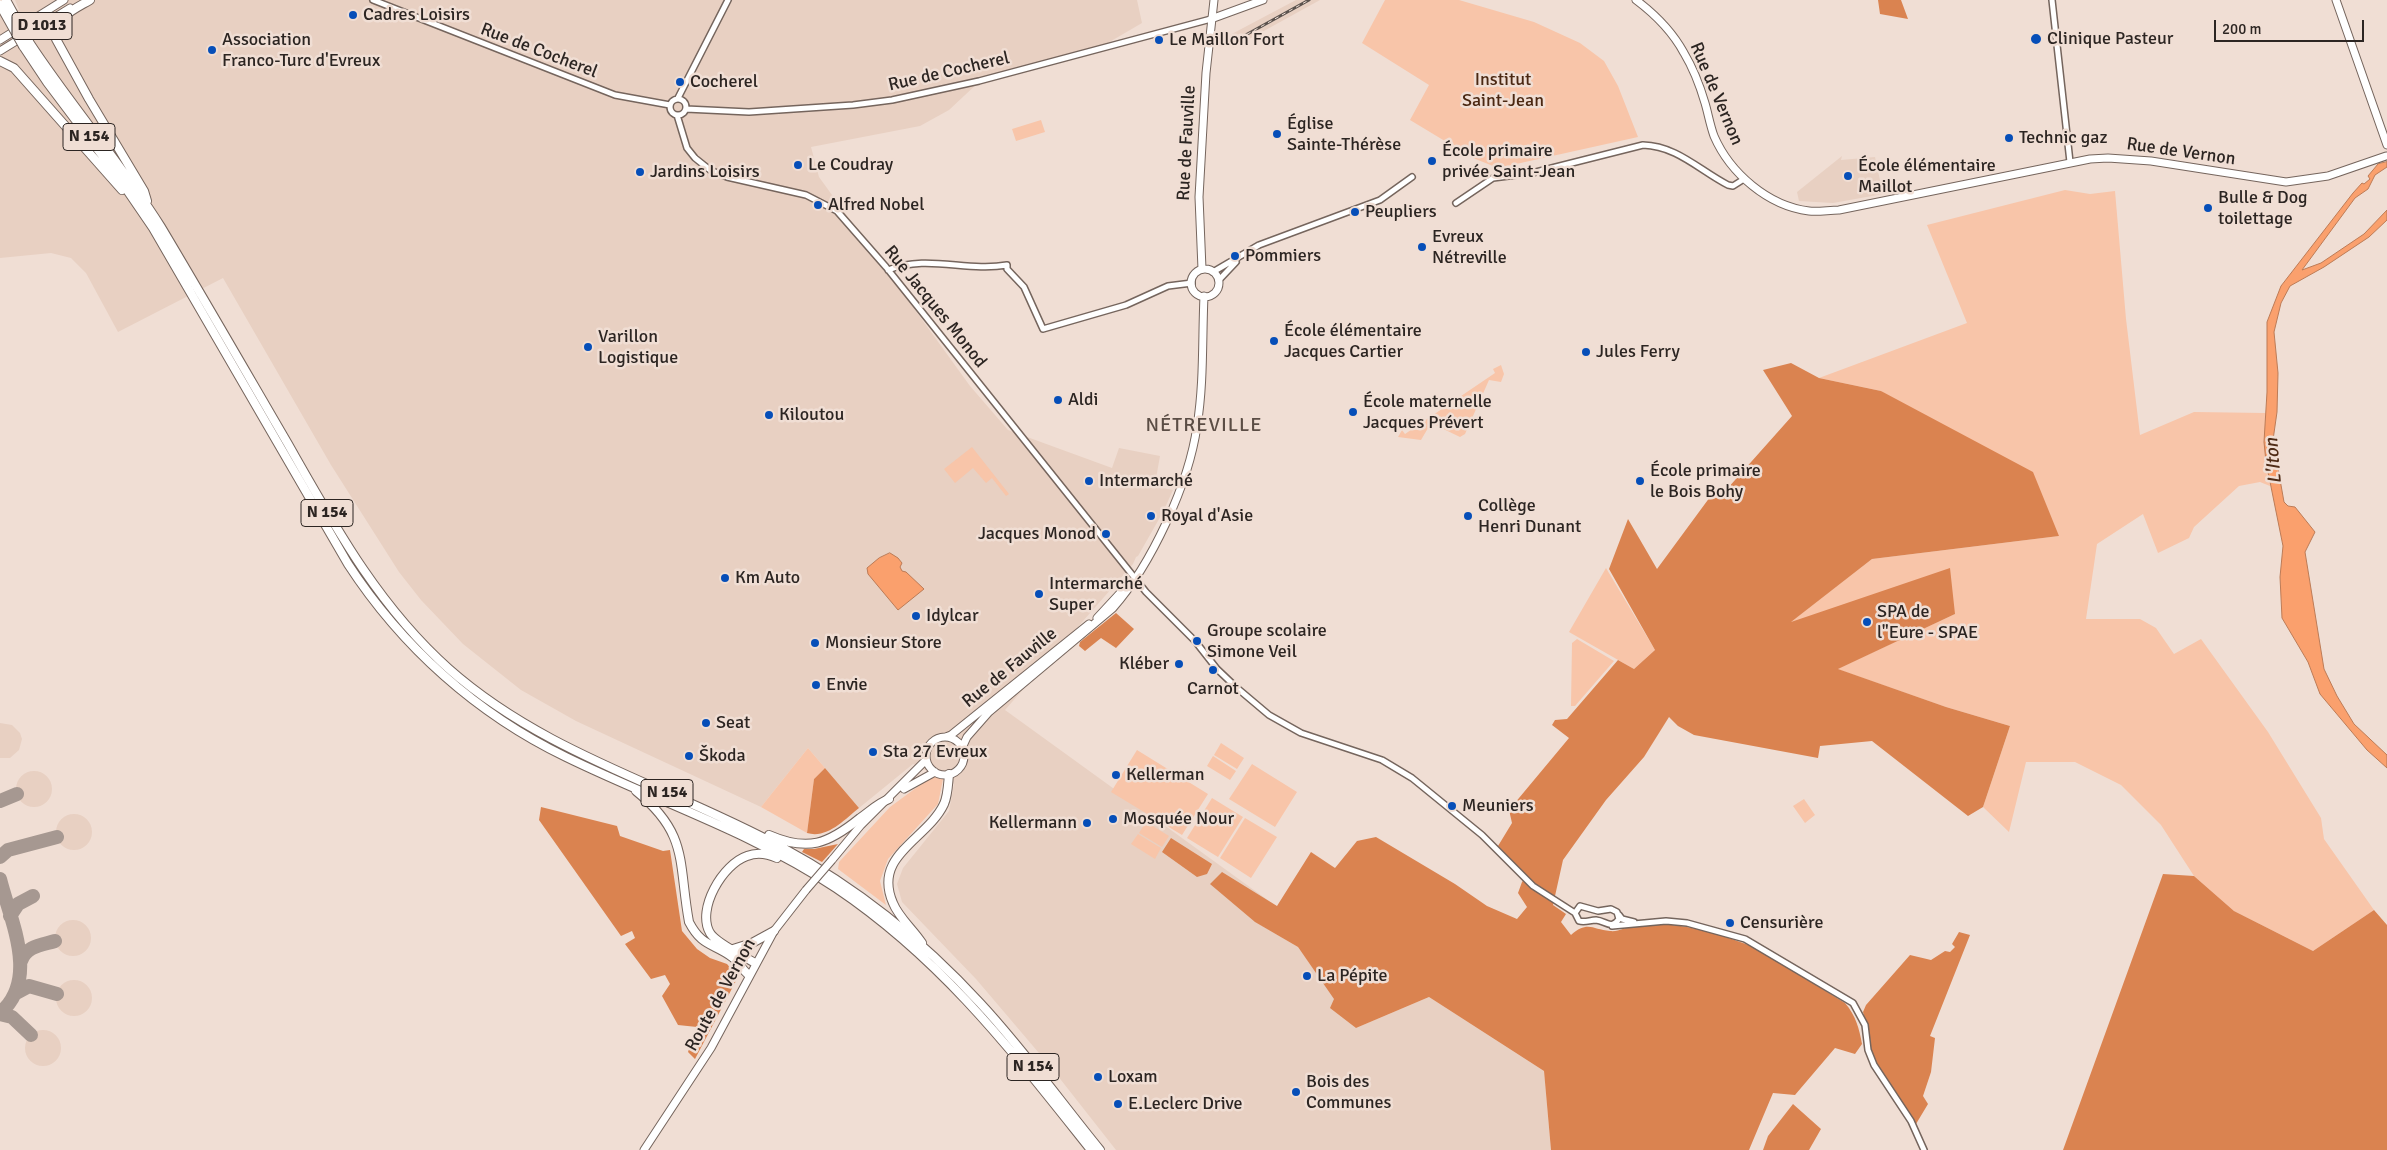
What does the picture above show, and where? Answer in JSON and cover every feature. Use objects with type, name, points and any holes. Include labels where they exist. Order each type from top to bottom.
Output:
[{"type":"highway","name":"N 154","points":[[6,0],[26,44],[149,207],[349,550],[389,607],[424,645],[472,688],[534,730],[583,756],[750,830],[842,884],[879,910],[926,949],[997,1023],[1100,1150]]},
{"type":"highway","points":[[90,0],[60,19],[56,29],[56,39],[89,99],[144,190],[149,207]]},
{"type":"highway","name":"N 154","points":[[0,5],[153,228],[348,564],[383,614],[419,653],[488,711],[533,739],[566,757],[741,835],[807,870],[881,922],[956,988],[984,1017],[1091,1150]]},
{"type":"highway","points":[[0,61],[11,65],[21,75],[72,135],[105,170],[153,228]]},
{"type":"highway","points":[[926,949],[893,905],[887,882],[892,864],[938,814],[944,804],[949,774]]},
{"type":"highway","points":[[629,785],[653,804],[673,833],[680,853],[689,922],[694,931],[704,942],[732,957],[749,975]]},
{"type":"highway","points":[[750,830],[790,843],[817,844],[842,832],[881,802],[889,799]]},
{"type":"highway","points":[[755,963],[718,941],[710,933],[706,922],[708,902],[713,890],[728,871],[747,856],[762,854],[807,870]]},
{"type":"highway","points":[[733,949],[752,943],[774,931]]},
{"type":"main road","name":"D 1013","points":[[0,40],[64,0]]},
{"type":"main road","name":"D 1013","points":[[0,51],[83,0]]},
{"type":"main road","name":"Rue de Fauville","points":[[1202,269],[1200,197],[1205,88],[1214,0]]},
{"type":"main road","points":[[1211,19],[1263,0]]},
{"type":"main road","name":"Rue de Vernon","points":[[1636,0],[1651,11],[1670,30],[1683,51],[1704,100],[1714,135],[1734,169],[1760,192],[1797,209],[1810,211],[1839,210],[2070,162],[2108,158],[2141,160],[2286,182],[2328,176],[2387,156]]},
{"type":"main road","points":[[2336,0],[2387,146],[2384,151],[2387,156]]},
{"type":"main road","points":[[1202,269],[1214,272],[1219,280],[1214,294],[1204,296],[1195,292],[1192,282],[1195,274],[1202,269]]},
{"type":"main road","name":"Rue de Fauville","points":[[962,748],[967,737],[989,712],[1098,623],[1127,592],[1156,540],[1182,486],[1196,433],[1203,364],[1204,296]]},
{"type":"main road","name":"Rue de Fauville","points":[[946,737],[955,732],[1096,618],[1135,578]]},
{"type":"main road","points":[[889,799],[917,780],[935,772],[949,774],[961,766],[962,748],[955,740],[946,737],[934,740],[930,744],[926,760],[935,772]]},
{"type":"main road","points":[[889,799],[926,760]]},
{"type":"main road","name":"Route de Vernon","points":[[644,1150],[711,1048],[755,963],[774,931],[861,825],[889,799]]},
{"type":"street","name":"Rue de Cocherel","points":[[373,0],[615,95],[670,105]]},
{"type":"street","points":[[678,98],[685,102],[686,109],[684,113],[677,115],[672,113],[670,105],[678,98],[728,0]]},
{"type":"street","points":[[2052,0],[2070,162]]},
{"type":"street","name":"Rue de Cocherel","points":[[686,109],[750,112],[853,105],[892,100],[980,81],[1211,19]]},
{"type":"street","name":"Rue Jacques Monod","points":[[677,115],[687,148],[702,165],[727,177],[806,195],[833,208],[854,228],[1135,578],[1167,614],[1195,641],[1228,680],[1269,715],[1301,733],[1382,760],[1412,778],[1482,835],[1533,886],[1575,913],[1579,921],[1584,923],[1596,920],[1610,925]]},
{"type":"street","points":[[1456,203],[1493,178],[1532,173],[1643,145],[1661,148],[1678,154],[1728,185],[1733,186],[1744,179]]},
{"type":"street","points":[[1214,272],[1252,249],[1302,228],[1380,200],[1412,177]]},
{"type":"street","points":[[1219,280],[1252,249]]},
{"type":"street","points":[[888,270],[913,262],[927,261],[981,268],[1006,265],[1007,269],[1024,287],[1043,329],[1126,305],[1158,290],[1192,282]]},
{"type":"street","points":[[1575,913],[1576,909],[1585,906],[1598,911],[1613,909],[1622,919],[1637,922]]},
{"type":"street","points":[[1610,925],[1615,924],[1619,915]]},
{"type":"street","points":[[1610,925],[1666,921],[1686,923],[1745,939],[1846,998],[1857,1008],[1865,1026],[1868,1050],[1874,1065],[1912,1121],[1924,1150]]},
{"type":"shaded area","points":[[15,0],[1137,0],[1142,23],[1106,44],[1083,53],[980,81],[949,110],[920,126],[811,147],[819,177],[970,386],[1008,430],[1112,468],[1119,448],[1160,456],[1155,484],[1158,487],[1173,490],[1163,512],[1133,564],[1005,710],[1276,906],[1256,922],[1298,947],[1356,1028],[1429,997],[1544,1071],[1551,1150],[1116,1150],[1050,1066],[976,979],[902,902],[897,884],[903,868],[949,811],[954,784],[913,764],[859,808],[808,748],[761,807],[576,721],[521,690],[463,644],[421,600],[399,572],[331,465],[223,278],[118,332],[86,273],[71,258],[51,253],[0,258],[0,4],[19,10]]},
{"type":"shaded area","points":[[1296,0],[1320,0],[1233,48],[1228,36]]},
{"type":"shaded area","points":[[1878,0],[1901,0],[1908,19],[1880,14]]},
{"type":"shaded area","name":"École élémentaire Maillot","points":[[1842,156],[1841,160],[1875,157],[1883,194],[1833,203],[1799,201],[1797,192]]},
{"type":"shaded area","points":[[1791,363],[1819,378],[1881,391],[2033,472],[2059,536],[1872,559],[1791,622],[1950,568],[1955,614],[1838,669],[1946,707],[2010,726],[1983,807],[1968,816],[1872,741],[1820,746],[1818,758],[1694,735],[1678,726],[1669,717],[1644,757],[1606,800],[1563,860],[1553,905],[1566,914],[1561,922],[1571,935],[1577,930],[1586,927],[1613,931],[1652,924],[1678,925],[1730,938],[1754,947],[1845,1003],[1856,1022],[1862,1044],[1855,1054],[1835,1048],[1795,1095],[1773,1093],[1749,1150],[1551,1150],[1544,1071],[1429,997],[1356,1028],[1330,1008],[1334,999],[1298,947],[1255,922],[1210,884],[1222,872],[1277,906],[1311,852],[1335,868],[1357,841],[1376,837],[1455,884],[1487,906],[1517,919],[1527,907],[1518,893],[1526,877],[1498,846],[1512,823],[1509,810],[1569,738],[1552,725],[1555,720],[1567,719],[1618,660],[1634,669],[1655,650],[1609,569],[1628,519],[1657,569],[1710,497],[1719,498],[1792,416],[1763,370]]},
{"type":"shaded area","points":[[1116,613],[1134,629],[1116,648],[1101,638],[1085,651],[1079,646],[1080,642]]},
{"type":"shaded area","points":[[0,723],[12,725],[20,733],[22,739],[19,750],[10,758],[0,758]]},
{"type":"shaded area","points":[[825,768],[859,808],[828,831],[814,834],[807,833],[814,779]]},
{"type":"shaded area","points":[[34,771],[47,776],[52,789],[47,802],[34,807],[21,802],[16,789],[21,776]]},
{"type":"shaded area","points":[[541,807],[617,826],[620,836],[663,851],[670,850],[682,931],[697,949],[710,958],[727,964],[738,977],[695,1059],[688,1052],[697,1027],[678,1025],[662,996],[670,984],[665,975],[651,979],[625,944],[635,938],[632,931],[621,936],[539,820]]},
{"type":"shaded area","points":[[74,814],[87,819],[92,832],[87,845],[74,850],[61,845],[56,832],[61,819]]},
{"type":"shaded area","points":[[1171,838],[1212,864],[1207,874],[1197,877],[1162,852]]},
{"type":"shaded area","points":[[838,844],[822,862],[802,852],[804,849]]},
{"type":"shaded area","points":[[2163,874],[2194,876],[2234,911],[2313,951],[2374,910],[2387,925],[2387,1150],[2063,1150]]},
{"type":"shaded area","points":[[73,920],[86,925],[91,938],[86,951],[73,956],[60,951],[55,938],[60,925]]},
{"type":"shaded area","points":[[1959,932],[1970,935],[1930,1036],[1935,1038],[1931,1072],[1923,1096],[1928,1104],[1916,1124],[1875,1062],[1871,1053],[1870,1038],[1863,1012],[1866,1005],[1910,955],[1931,960],[1945,951],[1950,952],[1955,947],[1952,944]]},
{"type":"shaded area","points":[[74,980],[87,985],[92,998],[87,1011],[74,1016],[61,1011],[56,998],[61,985]]},
{"type":"shaded area","points":[[43,1030],[56,1035],[61,1048],[56,1061],[43,1066],[30,1061],[25,1048],[30,1035]]},
{"type":"shaded area","points":[[1793,1104],[1821,1129],[1809,1150],[1763,1150],[1768,1136]]},
{"type":"green space","name":"Institut Saint-Jean","points":[[1385,0],[1459,0],[1534,22],[1580,43],[1604,61],[1618,86],[1638,137],[1498,168],[1473,158],[1410,120],[1429,85],[1362,43]]},
{"type":"green space","points":[[1041,120],[1045,132],[1016,141],[1012,129]]},
{"type":"green space","points":[[2065,190],[2090,194],[2115,191],[2126,319],[2140,435],[2194,412],[2265,413],[2270,486],[2260,482],[2239,486],[2194,527],[2189,538],[2158,553],[2143,514],[2097,544],[2086,619],[2140,619],[2156,628],[2174,654],[2201,639],[2268,732],[2321,818],[2324,839],[2374,910],[2313,951],[2234,911],[2194,876],[2161,825],[2121,785],[2075,762],[2026,762],[2009,832],[1983,807],[2010,726],[1946,707],[1837,669],[1955,614],[1789,623],[1872,559],[2059,536],[1881,391],[1819,378],[1967,323],[1927,225]]},
{"type":"green space","points":[[1501,365],[1504,374],[1501,382],[1489,380],[1465,434],[1460,437],[1431,423],[1421,440],[1398,437],[1402,430],[1405,434],[1495,373],[1493,369]]},
{"type":"green space","points":[[972,447],[1009,494],[1006,496],[992,478],[986,483],[973,468],[955,483],[944,469]]},
{"type":"green space","points":[[1606,568],[1655,650],[1634,669],[1569,632]]},
{"type":"green space","points":[[1577,639],[1614,661],[1575,706],[1571,706],[1572,643]]},
{"type":"green space","points":[[1221,743],[1244,758],[1237,769],[1214,755]]},
{"type":"green space","points":[[808,748],[825,768],[814,779],[807,833],[761,807]]},
{"type":"green space","points":[[1137,750],[1208,794],[1182,835],[1111,792]]},
{"type":"green space","points":[[1213,756],[1236,771],[1230,780],[1207,766]]},
{"type":"green space","points":[[1252,764],[1297,792],[1275,827],[1229,799]]},
{"type":"green space","points":[[935,774],[943,779],[938,804],[888,859],[880,881],[886,905],[838,869],[839,862],[890,807]]},
{"type":"green space","points":[[1212,798],[1243,817],[1218,857],[1187,838]]},
{"type":"green space","points":[[1804,799],[1815,815],[1805,823],[1793,806]]},
{"type":"green space","points":[[1245,818],[1277,837],[1251,878],[1220,858]]},
{"type":"green space","points":[[1146,822],[1169,836],[1162,847],[1139,833]]},
{"type":"green space","points":[[1138,834],[1161,848],[1155,859],[1131,844]]},
{"type":"water","name":"L'Iton","points":[[2387,162],[2387,167],[2375,175],[2368,189],[2355,198],[2302,270],[2321,263],[2364,234],[2387,210],[2387,220],[2369,237],[2324,267],[2290,286],[2281,303],[2274,332],[2278,373],[2277,412],[2273,440],[2284,502],[2288,506],[2295,507],[2315,532],[2305,552],[2324,669],[2337,696],[2354,724],[2387,755],[2387,768],[2367,750],[2320,694],[2308,662],[2282,618],[2280,577],[2283,546],[2266,462],[2264,442],[2267,392],[2267,322],[2281,286],[2353,193],[2362,183],[2364,184],[2370,179],[2368,176],[2378,164]]},
{"type":"water","points":[[890,553],[902,563],[900,567],[902,571],[906,572],[924,589],[898,610],[868,574],[867,568],[879,558]]},
{"type":"taxiway","points":[[0,801],[17,794]]},
{"type":"taxiway","points":[[0,857],[8,850],[57,837]]},
{"type":"taxiway","points":[[0,879],[15,930],[20,966],[18,983],[12,999],[0,1013]]},
{"type":"taxiway","points":[[10,916],[18,904],[33,896]]},
{"type":"taxiway","points":[[21,961],[23,956],[31,949],[55,941]]},
{"type":"taxiway","points":[[16,993],[29,986],[57,994]]},
{"type":"taxiway","points":[[0,1014],[12,1017],[31,1035]]},
{"type":"railway","points":[[1233,42],[1309,0]]},
{"type":"place","name":"Cadres Loisirs","points":[[353,15]]},
{"type":"place","name":"Clinique Pasteur","points":[[2036,39]]},
{"type":"place","name":"Le Maillon Fort","points":[[1159,40]]},
{"type":"place","name":"Association Franco-Turc d'Evreux","points":[[212,50]]},
{"type":"place","name":"Cocherel","points":[[680,82]]},
{"type":"place","name":"Église Sainte-Thérèse","points":[[1277,134]]},
{"type":"place","name":"Technic gaz","points":[[2009,138]]},
{"type":"place","name":"École primaire privée Saint-Jean","points":[[1432,161]]},
{"type":"place","name":"Le Coudray","points":[[798,165]]},
{"type":"place","name":"Jardins Loisirs","points":[[640,172]]},
{"type":"place","name":"École élémentaire Maillot","points":[[1848,176]]},
{"type":"place","name":"Alfred Nobel","points":[[818,205]]},
{"type":"place","name":"Bulle & Dog toilettage","points":[[2208,208]]},
{"type":"place","name":"Peupliers","points":[[1355,212]]},
{"type":"place","name":"Evreux Nétreville","points":[[1422,247]]},
{"type":"place","name":"Pommiers","points":[[1235,256]]},
{"type":"place","name":"École élémentaire Jacques Cartier","points":[[1274,341]]},
{"type":"place","name":"Varillon Logistique","points":[[588,347]]},
{"type":"place","name":"Jules Ferry","points":[[1586,352]]},
{"type":"place","name":"Aldi","points":[[1058,400]]},
{"type":"place","name":"École maternelle Jacques Prévert","points":[[1353,412]]},
{"type":"place","name":"Kiloutou","points":[[769,415]]},
{"type":"place","name":"Intermarché","points":[[1089,481]]},
{"type":"place","name":"École primaire le Bois Bohy","points":[[1640,481]]},
{"type":"place","name":"Royal d'Asie","points":[[1151,516]]},
{"type":"place","name":"Collège Henri Dunant","points":[[1468,516]]},
{"type":"place","name":"Jacques Monod","points":[[1106,534]]},
{"type":"place","name":"Km Auto","points":[[725,578]]},
{"type":"place","name":"Intermarché Super","points":[[1039,594]]},
{"type":"place","name":"Idylcar","points":[[916,616]]},
{"type":"place","name":"SPA de l\"Eure - SPAE","points":[[1867,622]]},
{"type":"place","name":"Groupe scolaire Simone Veil","points":[[1197,641]]},
{"type":"place","name":"Monsieur Store","points":[[815,643]]},
{"type":"place","name":"Kléber","points":[[1179,664]]},
{"type":"place","name":"Carnot","points":[[1213,670]]},
{"type":"place","name":"Envie","points":[[816,685]]},
{"type":"place","name":"Seat","points":[[706,723]]},
{"type":"place","name":"Sta 27 Evreux","points":[[873,752]]},
{"type":"place","name":"Škoda","points":[[689,756]]},
{"type":"place","name":"Kellerman","points":[[1116,775]]},
{"type":"place","name":"Meuniers","points":[[1452,806]]},
{"type":"place","name":"Mosquée Nour","points":[[1113,819]]},
{"type":"place","name":"Kellermann","points":[[1087,823]]},
{"type":"place","name":"Censurière","points":[[1730,923]]},
{"type":"place","name":"La Pépite","points":[[1307,976]]},
{"type":"place","name":"Loxam","points":[[1098,1077]]},
{"type":"place","name":"Bois des Communes","points":[[1296,1092]]},
{"type":"place","name":"E.Leclerc Drive","points":[[1118,1104]]},
{"type":"district","name":"NÉTREVILLE","points":[[1204,426]]}]
